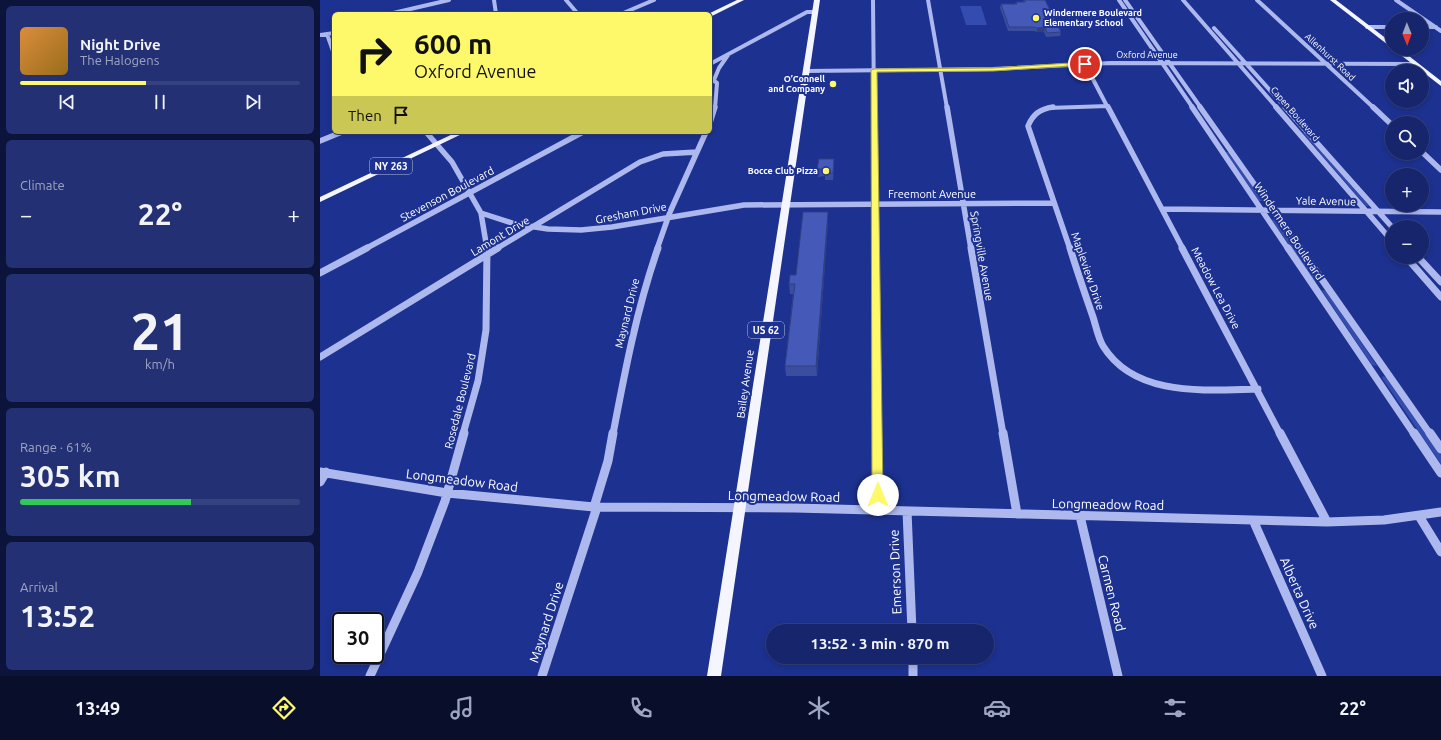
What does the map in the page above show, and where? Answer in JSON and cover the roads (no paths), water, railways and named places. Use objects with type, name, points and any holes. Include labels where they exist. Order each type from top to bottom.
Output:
[{"type":"main road","points":[[712,14],[741,0]]},
{"type":"main road","name":"Bailey Avenue","points":[[714,676],[741,508],[817,0]]},
{"type":"main road","points":[[1333,0],[1385,41]]},
{"type":"main road","points":[[1405,56],[1416,64]]},
{"type":"main road","points":[[1429,73],[1438,79],[1441,84]]},
{"type":"main road","name":"NY 263","points":[[320,200],[459,134]]},
{"type":"street","points":[[398,12],[449,0]]},
{"type":"street","points":[[494,0],[494,12]]},
{"type":"street","points":[[566,0],[576,12]]},
{"type":"street","points":[[626,12],[654,0]]},
{"type":"street","points":[[873,0],[878,510]]},
{"type":"street","name":"Springville Avenue","points":[[928,0],[1016,514]]},
{"type":"street","name":"Windermere Boulevard","points":[[1119,0],[1441,473]]},
{"type":"street","name":"Windermere Boulevard","points":[[1125,0],[1441,449]]},
{"type":"street","name":"Capen Boulevard","points":[[1183,0],[1385,233]]},
{"type":"street","name":"Capen Boulevard","points":[[1189,0],[1386,220]]},
{"type":"street","name":"Allenhurst Road","points":[[1257,0],[1385,119]]},
{"type":"street","points":[[1396,0],[1441,31]]},
{"type":"street","points":[[712,63],[807,12],[816,12]]},
{"type":"street","points":[[1367,27],[1385,27]]},
{"type":"street","points":[[1429,27],[1441,27]]},
{"type":"street","points":[[320,35],[332,33]]},
{"type":"street","points":[[327,34],[332,48]]},
{"type":"street","points":[[712,116],[718,96],[717,83],[712,79],[730,53]]},
{"type":"street","name":"Oxford Avenue","points":[[806,71],[1004,69],[1085,64],[1162,63],[1385,64]]},
{"type":"street","name":"Meadow Lea Drive","points":[[1085,64],[1163,209],[1327,522]]},
{"type":"street","name":"Mapleview Drive","points":[[1108,106],[1052,107],[1041,110],[1030,119],[1028,126],[1103,346],[1116,361],[1136,376],[1164,387],[1180,390],[1258,389]]},
{"type":"street","points":[[320,142],[338,134]]},
{"type":"street","name":"Rosedale Boulevard","points":[[370,676],[418,572],[447,493],[474,401],[482,363],[486,330],[488,254],[481,214],[468,194],[458,172],[438,144],[428,134]]},
{"type":"street","name":"Stevenson Boulevard","points":[[320,274],[579,134]]},
{"type":"street","name":"Maynard Drive","points":[[542,676],[608,461],[629,353],[654,259],[670,216],[705,134]]},
{"type":"street","name":"Lamont Drive","points":[[320,357],[640,162],[669,153],[697,152]]},
{"type":"street","points":[[1429,159],[1441,170]]},
{"type":"street","name":"Freemont Avenue","points":[[786,204],[876,205],[1054,203]]},
{"type":"street","name":"Gresham Drive","points":[[481,214],[514,226],[559,231],[594,230],[723,207],[786,204]]},
{"type":"street","name":"Yale Avenue","points":[[1163,209],[1441,212]]},
{"type":"street","points":[[1412,264],[1441,297]]},
{"type":"street","points":[[1424,264],[1441,282]]},
{"type":"street","points":[[320,482],[323,472]]},
{"type":"street","name":"Longmeadow Road","points":[[323,472],[447,493],[595,507],[878,510],[1327,522],[1353,522],[1419,516],[1441,512]]},
{"type":"street","name":"Emerson Drive","points":[[907,511],[912,624]]},
{"type":"street","name":"Carmen Road","points":[[1080,516],[1118,676]]},
{"type":"street","points":[[1419,516],[1441,552]]},
{"type":"street","name":"Alberta Drive","points":[[1254,520],[1322,676]]},
{"type":"street","points":[[913,664],[914,676]]},
{"type":"place","name":"Windermere Boulevard Elementary School","points":[[1036,18]]},
{"type":"place","name":"O’Connell and Company","points":[[833,84]]},
{"type":"place","name":"Bocce Club Pizza","points":[[826,171]]}]
